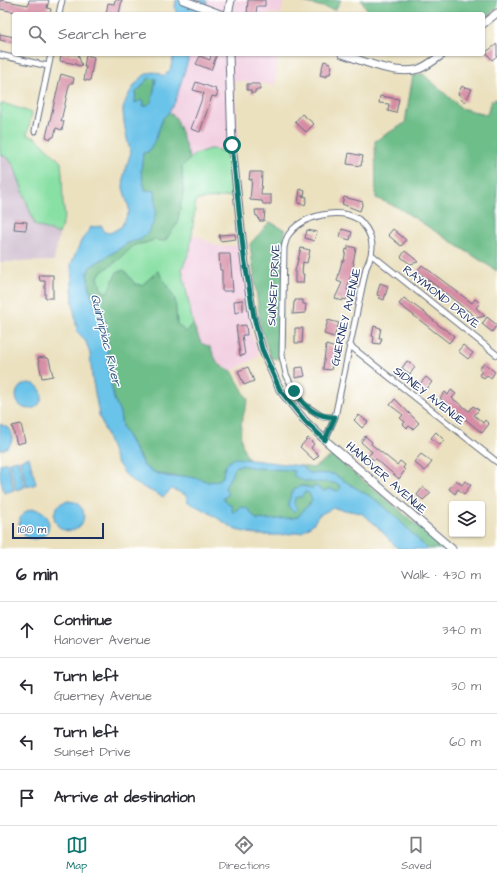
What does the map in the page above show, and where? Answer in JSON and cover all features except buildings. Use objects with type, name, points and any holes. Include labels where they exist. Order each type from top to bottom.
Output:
[{"type":"main road","points":[[183,0],[214,12]]},
{"type":"main road","points":[[228,12],[231,0]]},
{"type":"main road","points":[[485,22],[497,13]]},
{"type":"main road","name":"HANOVER AVENUE","points":[[229,56],[232,145],[244,257],[254,317],[262,349],[280,390],[305,421],[325,440],[452,549]]},
{"type":"main road","points":[[348,56],[388,69],[408,71],[419,69],[440,56]]},
{"type":"street","points":[[59,12],[62,0]]},
{"type":"street","points":[[0,55],[48,66]]},
{"type":"street","points":[[35,131],[50,56]]},
{"type":"street","name":"GUERNEY AVENUE","points":[[325,440],[335,417],[366,268],[372,255],[373,243],[368,232],[359,219],[342,214]]},
{"type":"street","name":"SUNSET DRIVE","points":[[335,417],[323,417],[303,404],[294,391],[286,374],[282,356],[284,248],[287,235],[297,224],[317,215],[342,214]]},
{"type":"street","name":"RAYMOND DRIVE","points":[[372,255],[497,355]]},
{"type":"street","name":"SIDNEY AVENUE","points":[[349,346],[497,462]]},
{"type":"shaded area","points":[[206,0],[284,0],[281,12],[203,12],[207,2]]},
{"type":"shaded area","points":[[189,56],[278,56],[275,85],[234,81],[239,144],[228,152],[212,149],[195,154],[190,159],[176,118],[169,112],[175,102]]},
{"type":"shaded area","points":[[0,154],[8,158],[14,166],[35,225],[59,234],[54,261],[0,262]]},
{"type":"shaded area","points":[[193,234],[218,246],[241,245],[251,331],[259,356],[232,371],[218,364],[210,347],[201,343],[193,324],[182,269],[190,250]]},
{"type":"green space","points":[[295,0],[341,0],[335,10]]},
{"type":"green space","points":[[361,0],[497,0],[497,8],[485,17],[485,12],[369,12]]},
{"type":"green space","points":[[423,74],[461,108],[487,115],[491,101],[497,99],[497,271],[399,208],[376,198],[375,141],[405,123],[413,75]]},
{"type":"green space","points":[[149,78],[156,78],[152,101],[147,106],[143,106],[144,101],[135,103],[136,92]]},
{"type":"green space","points":[[0,104],[6,104],[32,113],[27,135],[36,138],[61,162],[65,215],[59,234],[35,225],[14,166],[8,158],[0,154]]},
{"type":"green space","points":[[169,112],[176,118],[190,159],[182,167],[183,193],[177,224],[165,241],[154,240],[134,245],[120,259],[100,273],[98,277],[101,289],[107,293],[117,272],[124,270],[135,284],[142,285],[158,271],[175,299],[177,324],[186,332],[193,324],[201,343],[210,347],[218,364],[232,371],[248,400],[241,424],[241,438],[249,460],[235,458],[224,469],[223,477],[214,482],[156,473],[144,466],[122,427],[120,413],[114,399],[108,367],[107,327],[91,294],[87,274],[90,267],[130,242],[153,224],[156,206],[155,191],[145,190],[141,171],[143,153],[155,140],[163,118]]},
{"type":"green space","points":[[209,149],[228,152],[233,196],[196,200],[190,250],[182,269],[193,324],[186,333],[177,324],[175,299],[158,271],[142,285],[135,284],[107,293],[101,289],[98,277],[100,273],[120,259],[134,245],[154,240],[164,241],[177,224],[183,193],[182,167],[195,154]]},
{"type":"green space","points":[[270,222],[285,230],[279,359],[271,358],[261,328],[250,244]]},
{"type":"green space","points":[[332,456],[396,507],[444,549],[427,549],[379,502],[333,474],[309,473],[301,466],[313,468]]},
{"type":"green space","points":[[241,465],[256,468],[291,470],[338,484],[341,488],[338,491],[330,489],[323,491],[315,486],[312,488],[306,486],[298,487],[291,495],[288,506],[294,503],[295,498],[305,492],[309,493],[312,501],[298,517],[273,520],[256,519],[247,508],[240,507],[233,513],[231,505],[228,504],[223,497],[228,495],[225,487],[233,470],[237,466]]},
{"type":"water","points":[[176,0],[206,0],[207,2],[203,12],[176,12],[175,8]]},
{"type":"water","name":"Quinnipiac River","points":[[174,56],[189,56],[175,102],[163,118],[155,140],[148,152],[143,153],[141,171],[145,190],[155,191],[156,211],[153,224],[147,234],[140,240],[130,242],[90,267],[87,274],[91,295],[107,327],[108,367],[114,399],[120,413],[122,427],[144,466],[156,473],[170,477],[184,476],[201,479],[208,482],[217,481],[223,477],[227,464],[235,458],[301,466],[309,473],[333,474],[379,502],[427,549],[398,549],[376,525],[361,513],[333,508],[319,515],[313,524],[302,532],[281,535],[258,535],[236,530],[208,512],[188,502],[186,495],[172,489],[163,497],[133,482],[116,461],[99,415],[92,377],[90,354],[86,342],[77,331],[73,303],[71,264],[81,241],[91,227],[102,226],[104,232],[110,233],[121,227],[129,212],[123,188],[124,174],[131,152],[124,125],[124,105],[132,88],[140,78],[151,72],[159,73],[164,76],[170,70]],"holes":[[[149,78],[156,79],[152,101],[147,106],[143,106],[144,101],[142,100],[135,103],[136,92],[145,81]],[[241,465],[256,468],[291,470],[294,471],[294,476],[300,479],[311,482],[338,484],[341,488],[338,491],[330,489],[323,491],[315,486],[312,488],[304,486],[296,488],[289,500],[290,509],[294,512],[297,510],[294,503],[295,498],[301,497],[305,492],[309,493],[312,500],[309,506],[305,508],[298,517],[270,520],[256,519],[247,508],[240,507],[233,513],[231,505],[223,498],[228,495],[225,487],[233,470],[237,466]]]},
{"type":"water","points":[[29,383],[38,387],[42,396],[38,405],[29,409],[20,405],[16,396],[20,387]]},
{"type":"water","points":[[0,424],[9,428],[12,435],[12,442],[4,449],[0,450]]},
{"type":"water","points":[[29,457],[36,484],[27,487],[20,460]]},
{"type":"water","points":[[18,460],[25,487],[16,490],[9,462]]},
{"type":"water","points":[[7,462],[14,490],[4,493],[0,476],[0,464]]},
{"type":"water","points":[[69,501],[75,502],[83,510],[83,522],[75,530],[69,531],[63,530],[55,522],[54,516],[55,510],[63,502]]},
{"type":"water","points":[[34,509],[45,513],[49,524],[45,535],[34,539],[23,535],[19,524],[23,513]]},
{"type":"route","points":[[232,145],[244,257],[254,317],[262,349],[280,390],[305,421],[325,440],[335,417],[323,417],[312,411],[303,404],[294,391]]}]
